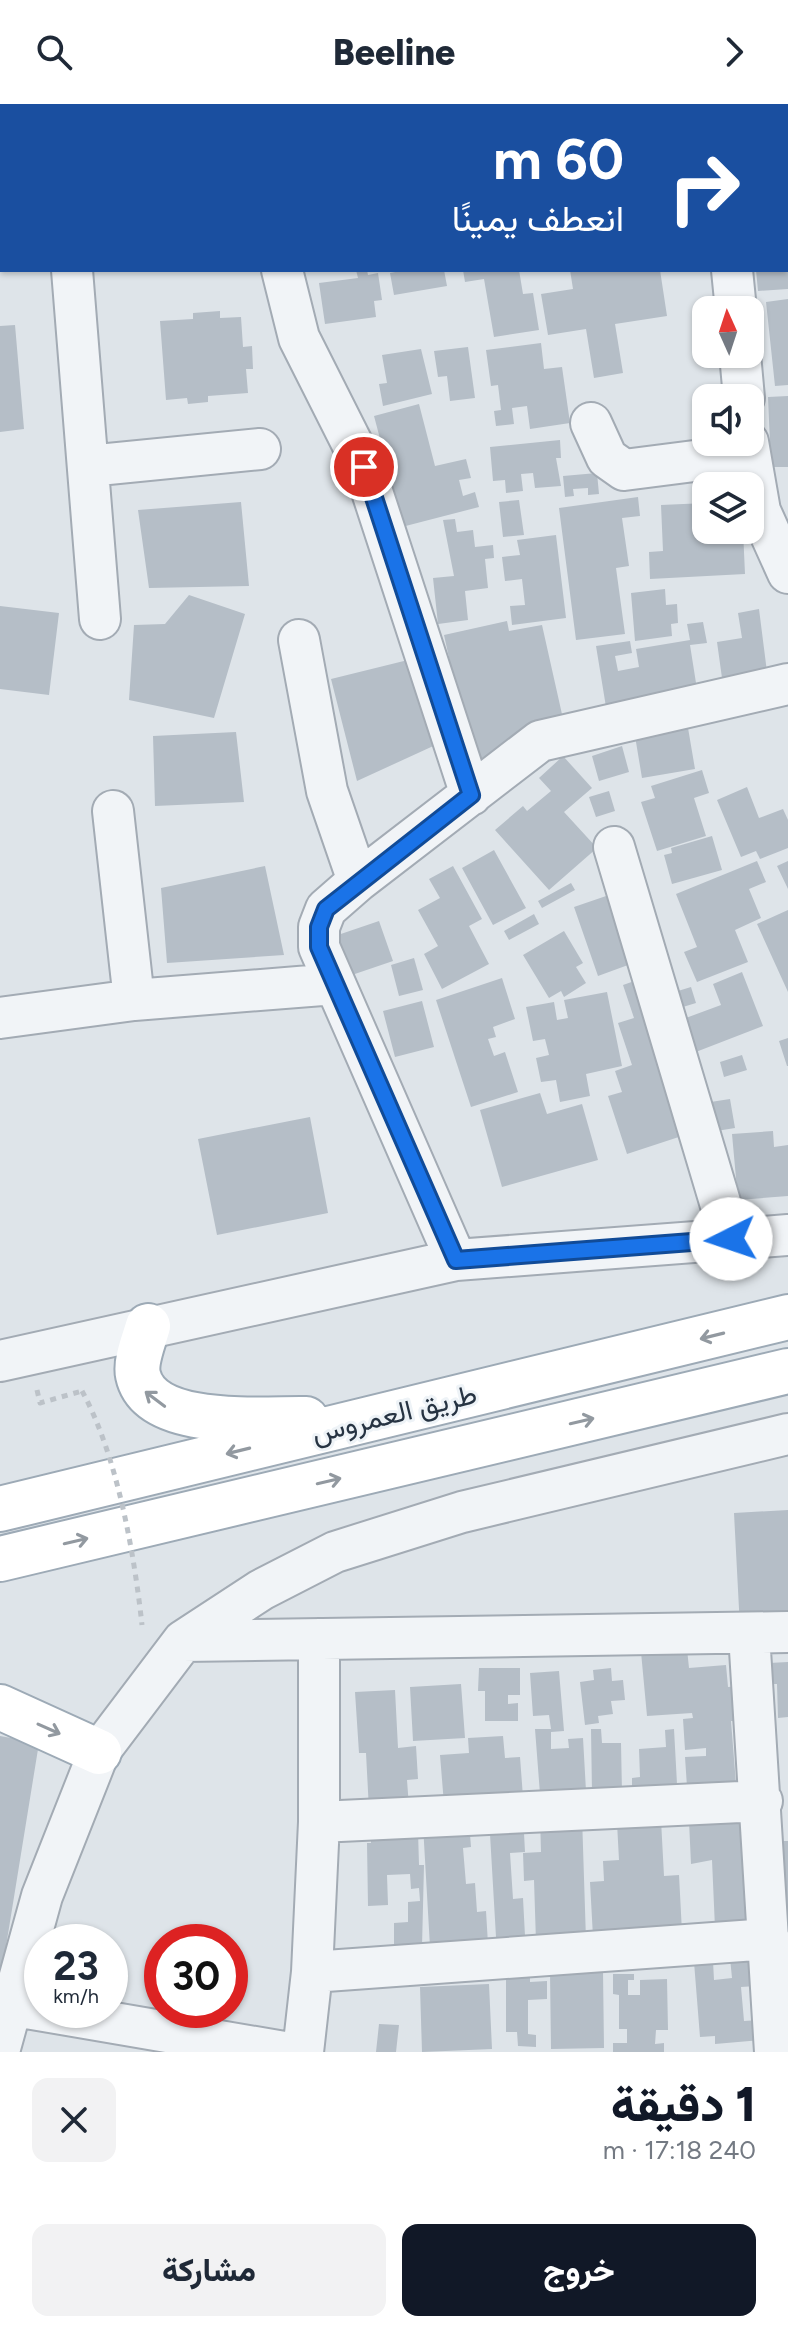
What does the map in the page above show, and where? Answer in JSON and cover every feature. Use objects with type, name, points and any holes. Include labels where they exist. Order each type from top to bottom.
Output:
[{"type":"main road","name":"طريق العمروس","points":[[0,1509],[788,1317]]},
{"type":"main road","points":[[148,1326],[137,1371],[144,1391],[161,1406],[196,1416],[368,1420]]},
{"type":"main road","name":"طريق العمروس","points":[[0,1559],[788,1371]]},
{"type":"main road","points":[[0,1707],[99,1752]]},
{"type":"street","points":[[72,272],[100,619]]},
{"type":"street","points":[[282,272],[299,338],[364,467],[471,795]]},
{"type":"street","points":[[732,272],[735,296]]},
{"type":"street","points":[[591,423],[607,458],[624,470],[703,456]]},
{"type":"street","points":[[88,466],[260,449]]},
{"type":"street","points":[[750,456],[760,511],[788,573]]},
{"type":"street","points":[[299,640],[327,791],[358,881]]},
{"type":"street","points":[[456,1260],[319,947],[319,927],[326,909],[540,741],[567,732],[788,684]]},
{"type":"street","points":[[113,811],[134,1000]]},
{"type":"street","points":[[614,847],[731,1239]]},
{"type":"street","points":[[0,1018],[134,1000],[335,984]]},
{"type":"street","points":[[0,1361],[456,1260],[788,1235]]},
{"type":"street","points":[[0,2048],[9,2005],[42,1896],[99,1752],[183,1641],[261,1590],[335,1552],[462,1512],[788,1434]]},
{"type":"street","points":[[183,1641],[788,1632]]},
{"type":"street","points":[[749,1634],[762,1801],[775,2052]]},
{"type":"street","points":[[303,2052],[312,1972],[319,1822],[319,1639]]},
{"type":"street","points":[[319,1822],[762,1801]]},
{"type":"street","points":[[312,1972],[769,1939]]},
{"type":"street","points":[[9,2005],[284,2052]]},
{"type":"path","points":[[82,1391],[98,1419],[131,1548],[142,1625]]},
{"type":"building","points":[[356,272],[367,272],[368,275],[378,273],[382,300],[374,301],[376,317],[325,324],[319,283],[358,278]]},
{"type":"building","points":[[444,272],[447,286],[394,295],[390,273]]},
{"type":"building","points":[[463,272],[519,272],[523,294],[533,293],[539,330],[494,337],[484,279],[465,282]]},
{"type":"building","points":[[570,272],[660,272],[667,316],[615,324],[623,373],[594,378],[586,329],[548,335],[541,294],[573,289]]},
{"type":"building","points":[[756,272],[788,272],[788,289],[758,291]]},
{"type":"building","points":[[788,299],[788,385],[775,386],[766,302]]},
{"type":"building","points":[[220,311],[220,318],[241,317],[243,347],[252,346],[253,369],[246,369],[248,393],[208,396],[208,402],[188,404],[187,398],[166,400],[160,321],[193,319],[193,313]]},
{"type":"building","points":[[15,325],[24,429],[0,432],[0,326]]},
{"type":"building","points":[[541,343],[544,369],[562,367],[570,423],[530,429],[527,406],[512,408],[514,424],[496,426],[494,411],[501,410],[498,385],[491,386],[486,350]]},
{"type":"building","points":[[468,347],[475,398],[450,401],[447,376],[438,377],[434,351]]},
{"type":"building","points":[[421,349],[432,394],[383,406],[379,384],[387,383],[382,355]]},
{"type":"building","points":[[788,396],[788,467],[771,467],[768,397]]},
{"type":"building","points":[[419,404],[435,466],[466,459],[471,478],[459,480],[463,496],[475,492],[479,507],[394,529],[386,501],[396,499],[374,416]]},
{"type":"building","points":[[560,440],[561,458],[556,458],[561,486],[535,488],[533,473],[521,474],[523,491],[506,493],[505,480],[493,481],[490,447]]},
{"type":"building","points":[[597,473],[599,494],[588,495],[588,488],[573,489],[574,496],[565,497],[563,476]]},
{"type":"building","points":[[638,497],[640,516],[622,518],[629,566],[616,568],[625,634],[576,640],[559,508]]},
{"type":"building","points":[[519,500],[524,535],[503,537],[499,502]]},
{"type":"building","points":[[241,502],[249,586],[149,588],[138,510]]},
{"type":"building","points":[[692,504],[692,544],[744,544],[745,574],[650,579],[649,552],[663,551],[661,505]]},
{"type":"building","points":[[455,519],[457,532],[473,530],[475,547],[493,545],[494,558],[485,559],[488,588],[465,591],[468,620],[438,624],[433,578],[454,576],[443,520]]},
{"type":"building","points":[[556,535],[566,618],[512,625],[510,606],[525,605],[522,579],[505,581],[502,557],[520,555],[517,540]]},
{"type":"building","points":[[665,589],[666,605],[677,604],[678,623],[671,624],[672,636],[635,641],[631,593]]},
{"type":"building","points":[[189,595],[245,614],[214,718],[129,700],[134,625],[165,624]]},
{"type":"building","points":[[0,606],[59,613],[49,695],[0,689]]},
{"type":"building","points":[[759,609],[767,672],[722,678],[717,642],[742,638],[738,613]]},
{"type":"building","points":[[507,621],[509,631],[542,625],[568,741],[472,762],[444,635]]},
{"type":"building","points":[[703,622],[707,643],[690,645],[699,702],[606,707],[596,646],[630,641],[632,653],[615,656],[618,671],[639,667],[636,649],[690,640],[687,624]]},
{"type":"building","points":[[412,659],[442,742],[357,781],[331,679]]},
{"type":"building","points":[[687,722],[695,769],[642,778],[634,730]]},
{"type":"building","points":[[236,732],[244,802],[155,806],[153,736]]},
{"type":"building","points":[[622,746],[629,772],[599,781],[592,756]]},
{"type":"building","points":[[563,756],[592,788],[564,812],[597,848],[549,890],[495,830],[523,806],[527,811],[551,791],[539,778]]},
{"type":"building","points":[[702,770],[709,793],[694,798],[706,836],[657,851],[641,802],[655,798],[651,786]]},
{"type":"building","points":[[747,787],[759,818],[783,809],[788,820],[788,848],[760,859],[756,851],[741,857],[717,800]]},
{"type":"building","points":[[609,791],[615,811],[596,817],[589,797]]},
{"type":"building","points":[[712,836],[722,870],[672,884],[664,855],[672,853],[671,848]]},
{"type":"building","points":[[494,850],[526,908],[493,925],[462,868]]},
{"type":"building","points":[[757,861],[766,882],[749,889],[761,918],[735,930],[748,962],[697,982],[684,952],[697,947],[676,894]]},
{"type":"building","points":[[788,861],[788,889],[777,866]]},
{"type":"building","points":[[265,866],[284,955],[167,963],[161,888]]},
{"type":"building","points":[[453,866],[482,919],[469,926],[489,964],[442,989],[424,954],[438,946],[418,910],[440,898],[429,879]]},
{"type":"building","points":[[571,883],[575,890],[542,908],[538,901]]},
{"type":"building","points":[[609,895],[639,961],[598,976],[574,907]]},
{"type":"building","points":[[788,910],[788,992],[757,924]]},
{"type":"building","points":[[534,914],[539,924],[509,940],[504,931]]},
{"type":"building","points":[[379,921],[393,961],[346,977],[332,937]]},
{"type":"building","points":[[564,931],[583,963],[576,967],[586,983],[564,997],[561,991],[549,998],[523,955]]},
{"type":"building","points":[[414,958],[423,990],[399,996],[391,965]]},
{"type":"building","points":[[742,972],[763,1026],[688,1055],[675,1022],[721,1005],[713,984]]},
{"type":"building","points":[[502,978],[515,1019],[493,1027],[496,1037],[488,1039],[494,1056],[505,1052],[518,1092],[471,1107],[436,1000]]},
{"type":"building","points":[[643,978],[694,1132],[627,1154],[608,1096],[622,1092],[615,1071],[632,1065],[618,1023],[634,1018],[623,985]]},
{"type":"building","points":[[691,987],[696,1003],[673,1010],[668,994]]},
{"type":"building","points":[[607,992],[622,1066],[586,1074],[590,1096],[560,1102],[556,1080],[541,1082],[536,1058],[549,1055],[545,1039],[533,1041],[526,1007],[554,1002],[557,1020],[568,1018],[564,1000]]},
{"type":"building","points":[[422,1001],[434,1047],[395,1057],[383,1011]]},
{"type":"building","points":[[788,1038],[788,1066],[787,1066],[779,1041]]},
{"type":"building","points":[[742,1055],[747,1070],[724,1077],[720,1062]]},
{"type":"building","points":[[540,1093],[547,1114],[582,1104],[598,1160],[502,1187],[480,1110]]},
{"type":"building","points":[[730,1099],[735,1128],[710,1132],[704,1103]]},
{"type":"building","points":[[310,1117],[328,1213],[217,1235],[198,1139]]},
{"type":"building","points":[[773,1131],[774,1147],[788,1145],[788,1196],[738,1200],[732,1134]]},
{"type":"building","points":[[788,1510],[788,1626],[740,1628],[734,1513]]},
{"type":"building","points":[[687,1649],[689,1668],[726,1665],[728,1687],[740,1686],[742,1721],[731,1721],[736,1784],[687,1787],[685,1757],[706,1756],[706,1748],[685,1750],[683,1719],[693,1718],[692,1713],[647,1716],[641,1652]]},
{"type":"building","points":[[788,1662],[788,1717],[778,1718],[777,1684],[770,1684],[769,1663]]},
{"type":"building","points":[[479,1668],[520,1668],[520,1695],[508,1695],[508,1704],[518,1703],[518,1721],[485,1721],[485,1691],[478,1691]]},
{"type":"building","points":[[611,1668],[612,1681],[623,1680],[625,1700],[611,1701],[613,1714],[598,1716],[599,1723],[585,1725],[580,1682],[594,1680],[593,1670]]},
{"type":"building","points":[[559,1671],[564,1731],[551,1732],[551,1749],[569,1748],[568,1739],[583,1738],[586,1791],[540,1794],[535,1729],[551,1729],[549,1715],[533,1716],[530,1673]]},
{"type":"building","points":[[461,1684],[465,1738],[413,1741],[410,1687]]},
{"type":"building","points":[[395,1690],[398,1748],[416,1746],[418,1779],[407,1780],[409,1807],[369,1810],[366,1753],[359,1753],[355,1692]]},
{"type":"building","points":[[591,1729],[601,1729],[602,1743],[621,1743],[622,1793],[592,1793]]},
{"type":"building","points":[[674,1729],[677,1784],[632,1787],[632,1778],[640,1777],[639,1749],[666,1747],[665,1730]]},
{"type":"building","points":[[0,1736],[39,1743],[2,1971],[0,1971]]},
{"type":"building","points":[[503,1736],[505,1758],[520,1757],[523,1797],[444,1804],[440,1755],[469,1753],[468,1738]]},
{"type":"building","points":[[751,1807],[760,1926],[715,1928],[712,1860],[691,1864],[689,1821]]},
{"type":"building","points":[[523,1814],[525,1852],[510,1853],[513,1899],[523,1898],[525,1936],[496,1937],[489,1817]]},
{"type":"building","points":[[582,1816],[586,1940],[536,1942],[534,1880],[524,1881],[523,1853],[541,1852],[540,1817]]},
{"type":"building","points":[[661,1820],[664,1876],[679,1875],[682,1932],[593,1937],[590,1882],[604,1881],[603,1861],[619,1860],[617,1823]]},
{"type":"building","points":[[469,1822],[471,1847],[463,1848],[466,1884],[475,1883],[477,1912],[486,1911],[488,1944],[430,1947],[423,1825]]},
{"type":"building","points":[[418,1831],[419,1865],[424,1865],[422,1947],[394,1948],[394,1923],[408,1922],[408,1902],[420,1901],[419,1888],[411,1889],[410,1874],[387,1875],[388,1905],[368,1906],[367,1843],[371,1843],[371,1833]]},
{"type":"building","points":[[781,1841],[788,1841],[788,1906],[776,1907]]},
{"type":"building","points":[[753,1956],[756,1986],[741,1987],[744,2021],[759,2020],[761,2040],[715,2044],[715,2036],[700,2037],[694,1962],[713,1961],[714,1980],[732,1978],[730,1958]]},
{"type":"building","points":[[506,1964],[530,1964],[530,1982],[547,1981],[547,1999],[528,2000],[528,2034],[536,2035],[536,2047],[518,2046],[517,2032],[506,2032]]},
{"type":"building","points":[[550,1971],[603,1971],[604,2048],[551,2049]]},
{"type":"building","points":[[613,1974],[634,1974],[634,1980],[628,1980],[628,1995],[640,1995],[640,1980],[667,1979],[668,2030],[656,2030],[655,2044],[664,2043],[664,2052],[613,2052],[613,2043],[627,2043],[627,2029],[619,2029],[619,1995],[613,1994]]},
{"type":"building","points":[[489,1984],[492,2049],[422,2052],[420,1987]]},
{"type":"building","points":[[379,2024],[399,2025],[396,2052],[376,2052]]},
{"type":"route","points":[[364,467],[471,795],[326,909],[319,927],[319,947],[456,1260],[731,1239]]}]
